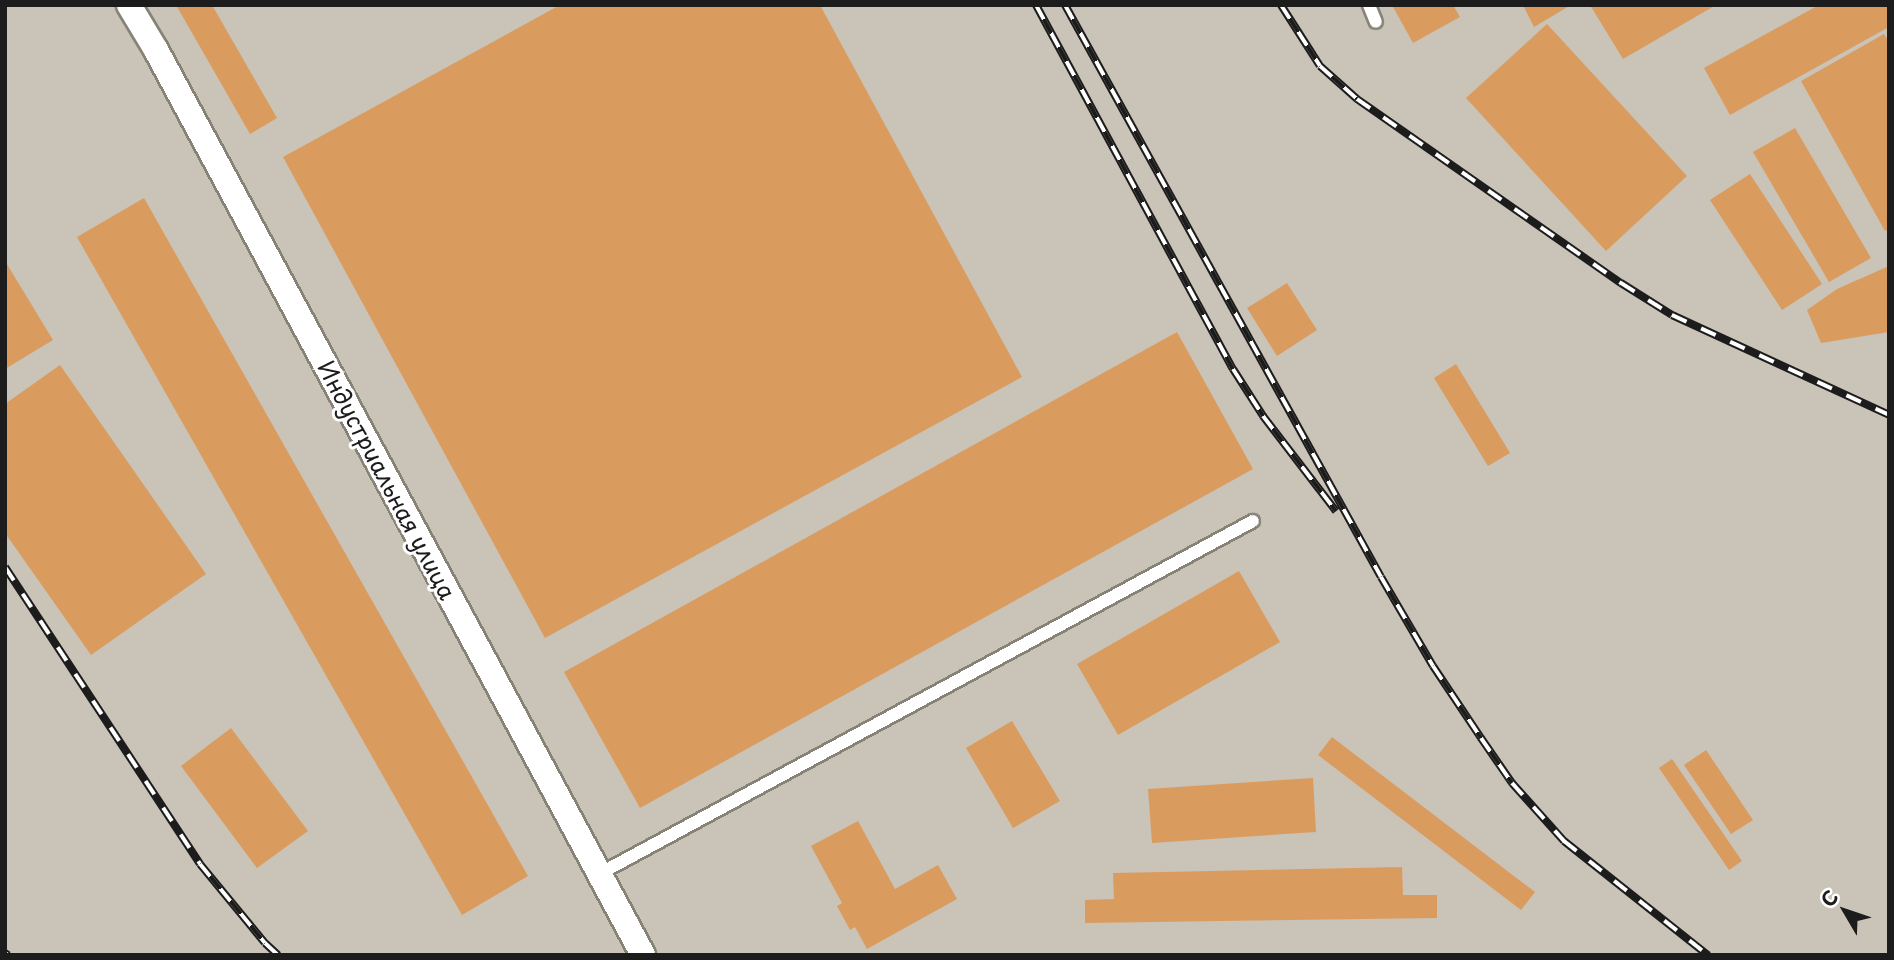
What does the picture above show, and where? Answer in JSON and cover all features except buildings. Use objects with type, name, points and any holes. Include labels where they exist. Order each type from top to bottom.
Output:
[{"type":"street","name":"Индустриальная улица","points":[[129,5],[169,74],[643,955]]},
{"type":"lane","points":[[1369,5],[1376,22]]},
{"type":"lane","points":[[599,874],[1254,521]]},
{"type":"shaded area","points":[[5,5],[1889,5],[1889,955],[5,955]]},
{"type":"railway","points":[[1036,5],[1233,369],[1263,416],[1336,511]]},
{"type":"railway","points":[[1065,5],[1381,577],[1433,666],[1481,738],[1512,783],[1564,841],[1708,955]]},
{"type":"railway","points":[[1281,5],[1320,66],[1357,99],[1621,283],[1672,315],[1889,415]]},
{"type":"railway","points":[[5,567],[200,864],[278,955]]}]
